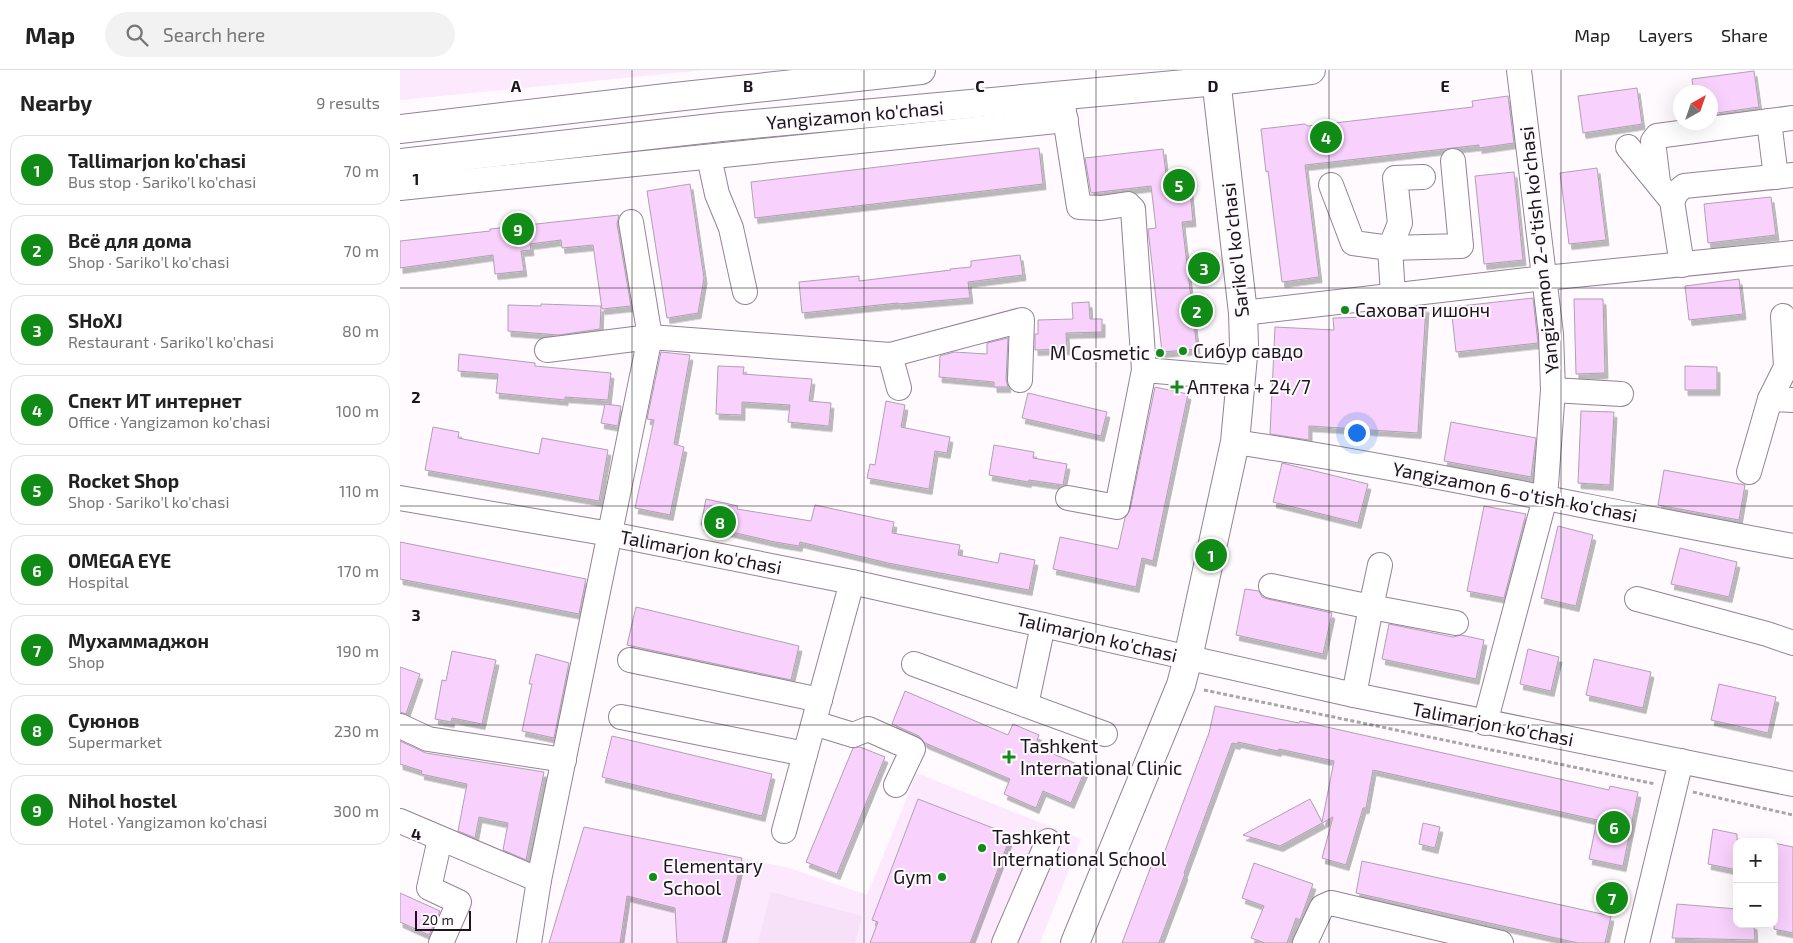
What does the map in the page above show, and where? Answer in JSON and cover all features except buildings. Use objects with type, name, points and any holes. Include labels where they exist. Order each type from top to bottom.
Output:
[{"type":"main road","name":"Yangizamon ko'chasi","points":[[400,129],[919,70]]},
{"type":"main road","name":"Yangizamon ko'chasi","points":[[400,163],[778,122],[1064,108],[1216,75],[1310,70]]},
{"type":"main road","name":"Sariko'l ko'chasi","points":[[1074,943],[1181,685],[1236,442],[1244,345],[1243,312],[1216,75]]},
{"type":"main road","points":[[772,86],[778,122]]},
{"type":"street","name":"Yangizamon 2-o'tish ko'chasi","points":[[1485,723],[1545,498],[1553,390],[1551,334],[1519,70]]},
{"type":"street","points":[[400,188],[709,157],[1064,108],[1079,208],[1100,208],[1128,204],[1133,209],[1144,370],[1117,507],[1068,498]]},
{"type":"street","points":[[1658,182],[1653,142],[1657,136],[1793,118]]},
{"type":"street","points":[[1672,201],[1677,192],[1684,186],[1785,176],[1768,121]]},
{"type":"street","points":[[1628,147],[1672,201],[1682,265]]},
{"type":"street","points":[[709,157],[717,194],[731,228],[745,292]]},
{"type":"street","points":[[1331,185],[1353,243],[1390,248],[1462,246],[1453,161]]},
{"type":"street","points":[[1393,295],[1390,248],[1400,223],[1395,178],[1423,177]]},
{"type":"street","points":[[529,943],[538,880],[650,337],[631,222]]},
{"type":"street","points":[[1243,312],[1545,278],[1793,253]]},
{"type":"street","points":[[1749,472],[1782,400],[1786,367],[1784,316]]},
{"type":"street","points":[[548,350],[650,337],[890,354],[1022,320],[1020,380]]},
{"type":"street","points":[[890,354],[899,388]]},
{"type":"street","points":[[1144,370],[1242,378]]},
{"type":"street","points":[[1553,390],[1621,394]]},
{"type":"street","name":"Yangizamon 6-o'tish ko'chasi","points":[[1236,442],[1296,451],[1793,546]]},
{"type":"street","name":"Talimarjon ko'chasi","points":[[400,498],[610,534],[852,582],[1354,695],[1793,784]]},
{"type":"street","points":[[1354,695],[1380,565]]},
{"type":"street","points":[[784,831],[852,582]]},
{"type":"street","points":[[1271,586],[1456,623]]},
{"type":"street","points":[[1637,600],[1767,634],[1793,643]]},
{"type":"street","points":[[1026,705],[1043,625]]},
{"type":"street","points":[[630,660],[820,700]]},
{"type":"street","points":[[914,664],[1104,734]]},
{"type":"street","points":[[621,717],[805,754]]},
{"type":"street","points":[[814,723],[853,734],[868,728],[913,749],[896,785]]},
{"type":"street","points":[[400,726],[428,739],[564,760]]},
{"type":"street","points":[[1637,943],[1681,761]]},
{"type":"street","points":[[400,821],[538,880]]},
{"type":"street","points":[[440,839],[429,888],[459,902],[441,943]]},
{"type":"street","points":[[1004,943],[1048,841]]},
{"type":"street","points":[[1305,943],[1322,907],[1331,903],[1501,943]]},
{"type":"path","points":[[1181,685],[1793,814]]},
{"type":"shaded area","points":[[400,70],[705,70],[400,100]]},
{"type":"shaded area","name":"Tashkent International School","points":[[917,773],[1081,839],[1040,943],[549,943],[584,827],[786,867],[867,895]]},
{"type":"shaded area","points":[[771,892],[862,916],[855,943],[758,943]]},
{"type":"place","name":"Спект ИТ интернет","points":[[1326,137]]},
{"type":"place","name":"Rocket Shop","points":[[1179,185]]},
{"type":"place","name":"Nihol hostel","points":[[518,229]]},
{"type":"place","name":"SHoXJ","points":[[1204,268]]},
{"type":"place","name":"Саховат ишонч","points":[[1345,310]]},
{"type":"place","name":"Всё для дома","points":[[1197,311]]},
{"type":"place","name":"Сибур савдо","points":[[1183,351]]},
{"type":"place","name":"M Cosmetic","points":[[1160,353]]},
{"type":"place","name":"Аптека + 24/7","points":[[1177,387]]},
{"type":"place","name":"Суюнов","points":[[720,522]]},
{"type":"place","name":"Tallimarjon ko'chasi","points":[[1211,555]]},
{"type":"place","name":"Tashkent International Clinic","points":[[1009,757]]},
{"type":"place","name":"OMEGA EYE","points":[[1614,827]]},
{"type":"place","name":"Tashkent International School","points":[[982,848]]},
{"type":"place","name":"Elementary School","points":[[653,877]]},
{"type":"place","name":"Gym","points":[[942,877]]},
{"type":"place","name":"Мухаммаджон","points":[[1612,898]]}]
